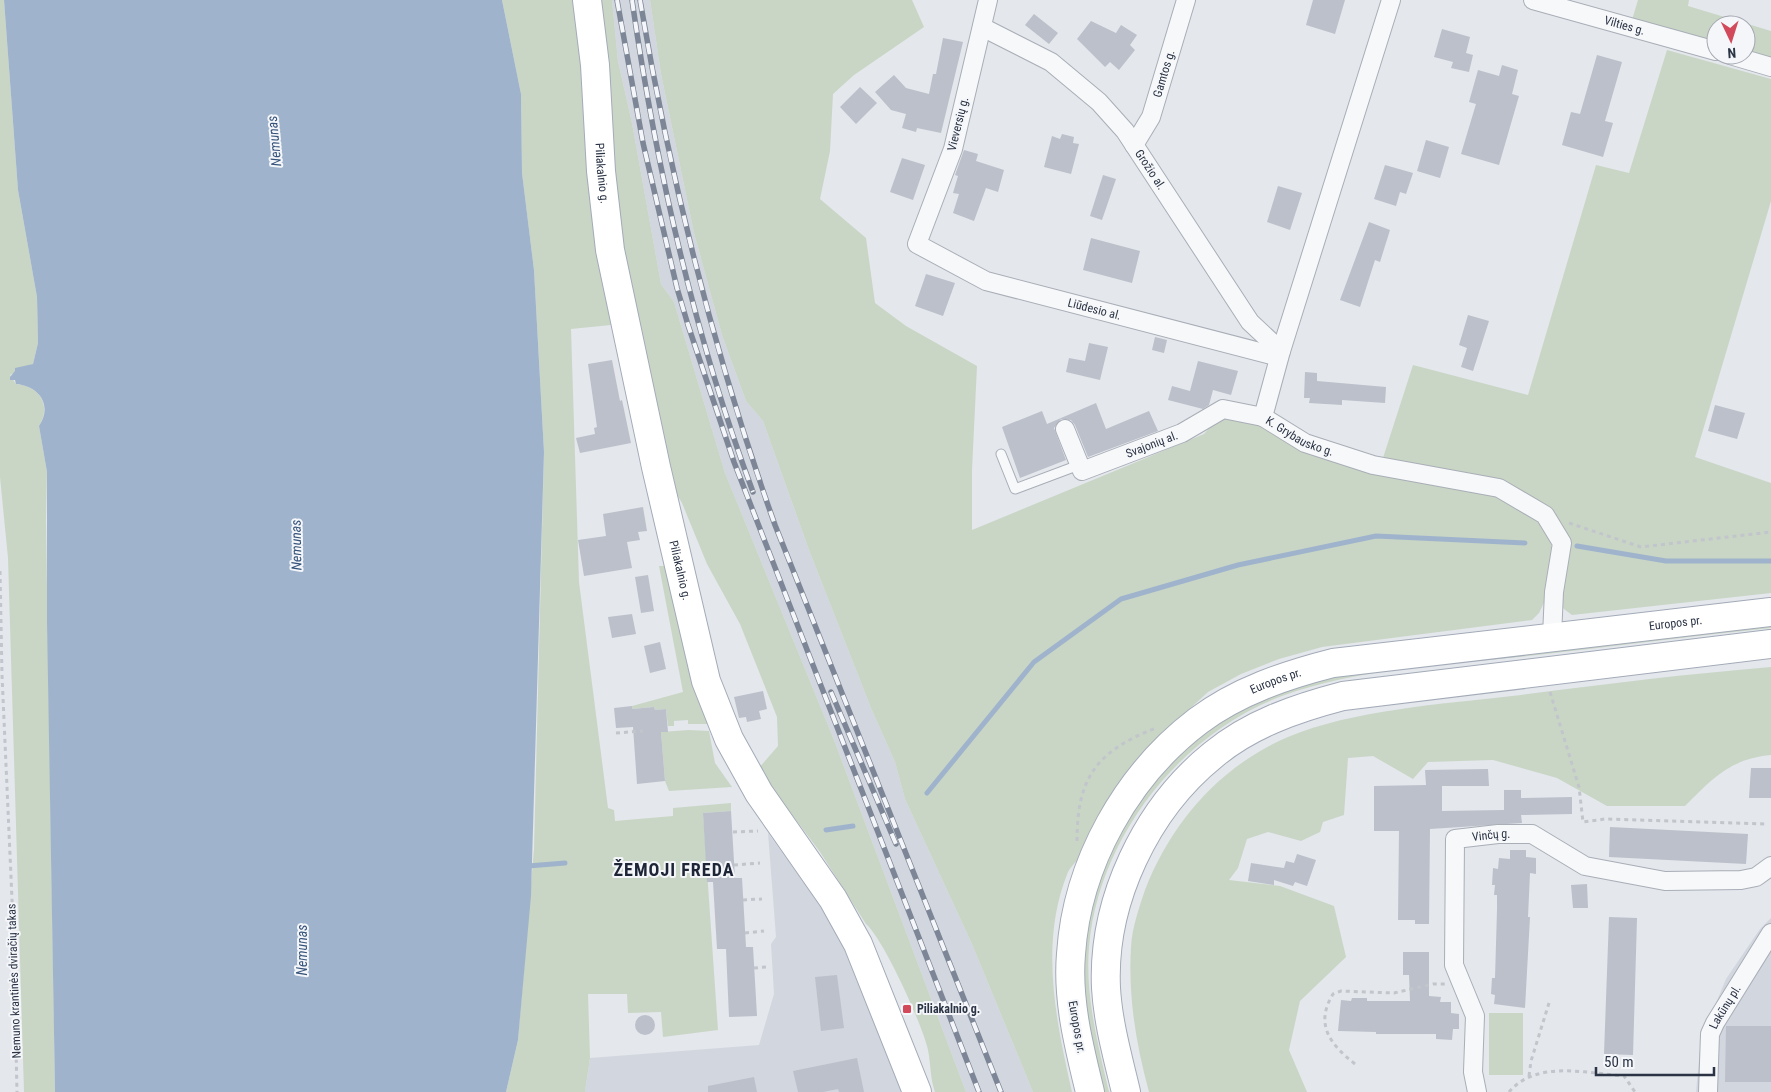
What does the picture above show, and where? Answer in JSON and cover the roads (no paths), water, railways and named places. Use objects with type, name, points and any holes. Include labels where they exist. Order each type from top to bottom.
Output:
[{"type":"main road","name":"Piliakalnio g.","points":[[587,0],[595,65],[601,171],[610,250],[656,467],[706,682],[729,739],[759,793],[833,899],[858,944],[917,1092]]},
{"type":"main road","name":"Europos pr.","points":[[1090,1092],[1076,1028],[1071,990],[1071,954],[1076,915],[1099,848],[1116,814],[1137,781],[1162,753],[1199,721],[1223,705],[1258,687],[1301,671],[1334,663],[1552,636],[1771,612]]},
{"type":"main road","points":[[1126,1092],[1112,1030],[1106,986],[1111,921],[1119,893],[1132,860],[1150,828],[1178,787],[1213,754],[1238,737],[1291,710],[1343,696],[1771,644]]},
{"type":"street","name":"Vieversių g.","points":[[917,244],[953,148],[988,0]]},
{"type":"street","name":"Gamtos g.","points":[[1134,145],[1152,116],[1186,0]]},
{"type":"street","name":"K. Grybausko g.","points":[[1390,0],[1280,354],[1263,417],[1305,444],[1374,465],[1499,488],[1546,515],[1562,543],[1554,592],[1552,636]]},
{"type":"street","name":"Vilties g.","points":[[1533,0],[1706,48]]},
{"type":"street","name":"Grožio al.","points":[[982,27],[1051,62],[1099,102],[1134,145],[1250,322],[1280,354]]},
{"type":"street","points":[[1756,63],[1771,67]]},
{"type":"street","name":"Liūdesio al.","points":[[917,244],[986,282],[1280,354]]},
{"type":"street","name":"Svajonių al.","points":[[1079,464],[1082,471],[1182,434],[1223,409],[1263,417]]},
{"type":"street","points":[[1065,429],[1079,464]]},
{"type":"street","name":"Vinčų g.","points":[[1477,1092],[1473,1072],[1475,1016],[1454,965],[1455,839],[1498,834],[1532,834],[1585,866],[1665,881],[1741,880],[1756,876],[1771,866]]},
{"type":"street","name":"Lakūnų pl.","points":[[1708,1092],[1710,1034],[1771,933]]},
{"type":"lane","points":[[1001,454],[1015,489],[1079,464]]},
{"type":"water","name":"Nemunas","points":[[4,0],[502,0],[521,94],[522,173],[534,270],[544,452],[531,896],[518,1040],[506,1092],[55,1092],[47,622],[47,472],[39,426],[45,411],[44,404],[37,393],[31,388],[16,384],[15,380],[10,380],[15,368],[33,364],[38,343],[37,297],[18,190]]},
{"type":"waterway","points":[[927,793],[1034,662],[1121,599],[1238,565],[1376,536],[1525,543]]},
{"type":"waterway","points":[[1577,546],[1666,561],[1771,561]]},
{"type":"waterway","points":[[826,830],[853,826]]},
{"type":"waterway","points":[[528,866],[565,863]]},
{"type":"railway","points":[[617,0],[643,143],[677,288],[688,325],[734,462],[979,1092]]},
{"type":"railway","points":[[632,0],[653,125],[679,249],[713,372],[753,492]]},
{"type":"railway","points":[[640,0],[665,133],[696,265],[713,331],[753,461],[775,525],[1001,1092]]},
{"type":"railway","points":[[831,692],[896,844]]},
{"type":"place","name":"Piliakalnio g.","points":[[907,1009]]},
{"type":"district","name":"ŽEMOJI FREDA","points":[[674,869]]}]
